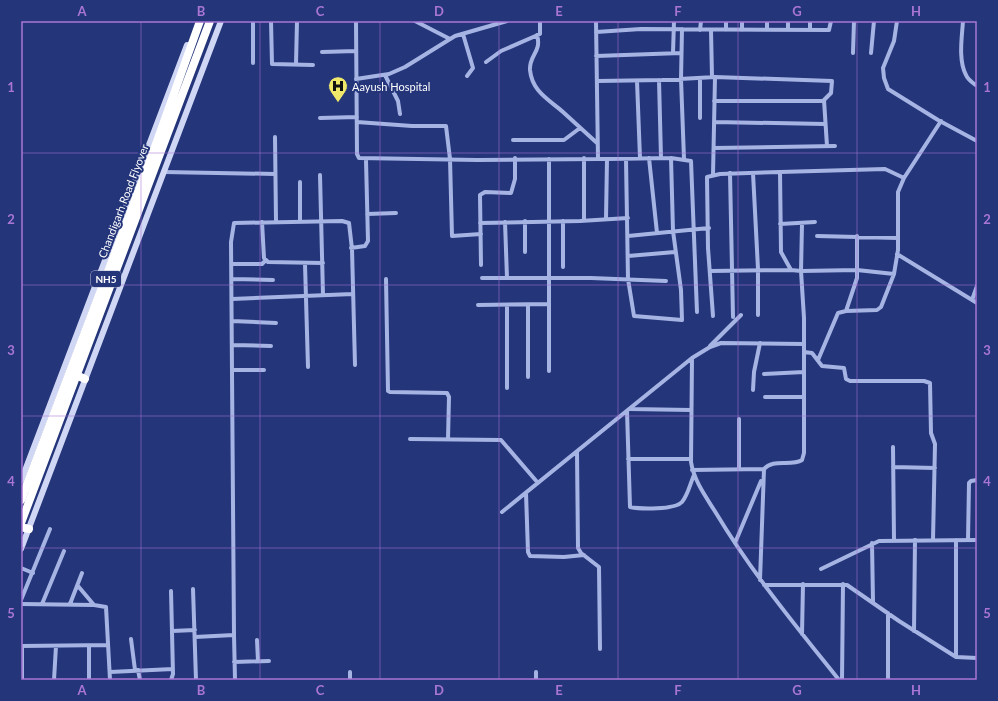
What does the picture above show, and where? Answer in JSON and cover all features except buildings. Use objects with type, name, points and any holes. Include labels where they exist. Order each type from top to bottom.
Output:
[{"type":"highway","name":"Chandigarh Road Flyover","points":[[52,408],[60,399],[151,158],[200,21]]},
{"type":"highway","name":"Chandigarh Road Flyover","points":[[76,376],[210,21]]},
{"type":"highway","name":"NH5","points":[[21,523],[76,376]]},
{"type":"highway","points":[[76,376],[85,378]]},
{"type":"highway","name":"NH5","points":[[21,500],[52,408]]},
{"type":"main road","points":[[21,481],[23,470],[52,408],[197,21]]},
{"type":"main road","points":[[21,549],[25,528],[85,378],[221,21]]},
{"type":"street","points":[[253,21],[253,63]]},
{"type":"street","points":[[271,21],[272,64],[313,64]]},
{"type":"street","points":[[296,21],[296,64]]},
{"type":"street","points":[[356,21],[357,154],[359,158],[366,160],[671,158],[684,159],[691,162],[697,312]]},
{"type":"street","points":[[415,21],[450,39]]},
{"type":"street","points":[[356,79],[385,75],[405,67],[450,39],[507,21]]},
{"type":"street","points":[[486,62],[501,51],[540,33],[540,21]]},
{"type":"street","points":[[596,21],[598,159]]},
{"type":"street","points":[[673,53],[674,21]]},
{"type":"street","points":[[700,30],[701,21]]},
{"type":"street","points":[[726,21],[726,30]]},
{"type":"street","points":[[742,21],[742,30]]},
{"type":"street","points":[[767,21],[767,30]]},
{"type":"street","points":[[788,21],[788,30]]},
{"type":"street","points":[[810,21],[810,30]]},
{"type":"street","points":[[596,32],[674,30],[830,30],[831,21]]},
{"type":"street","points":[[853,53],[854,21]]},
{"type":"street","points":[[871,53],[874,21]]},
{"type":"street","points":[[897,21],[894,41],[884,68],[884,78],[888,89],[941,122],[977,141]]},
{"type":"street","points":[[963,21],[961,47],[964,71],[968,78],[977,86]]},
{"type":"street","points":[[682,30],[681,79],[684,159]]},
{"type":"street","points":[[711,30],[714,101],[713,175]]},
{"type":"street","points":[[463,34],[473,68],[467,76]]},
{"type":"street","points":[[537,35],[538,49],[530,64],[535,84],[546,100],[561,110],[597,143]]},
{"type":"street","points":[[322,52],[356,51]]},
{"type":"street","points":[[596,56],[681,53]]},
{"type":"street","points":[[385,75],[398,101],[400,114]]},
{"type":"street","points":[[597,81],[637,81],[713,77],[831,80],[832,91],[824,100],[827,146]]},
{"type":"street","points":[[700,78],[700,118]]},
{"type":"street","points":[[659,80],[661,158]]},
{"type":"street","points":[[637,81],[640,158]]},
{"type":"street","points":[[714,101],[824,100]]},
{"type":"street","points":[[320,118],[357,117]]},
{"type":"street","points":[[357,122],[412,126],[446,126],[450,159],[452,236],[481,234]]},
{"type":"street","points":[[714,122],[825,124]]},
{"type":"street","points":[[818,360],[836,315],[846,311],[880,309],[894,274],[898,238],[898,192],[904,178],[941,122]]},
{"type":"street","points":[[513,140],[564,140],[580,128]]},
{"type":"street","points":[[275,137],[276,221]]},
{"type":"street","points":[[714,148],[835,146]]},
{"type":"street","points":[[481,265],[480,195],[485,192],[511,193],[515,179],[515,158]]},
{"type":"street","points":[[584,158],[584,221]]},
{"type":"street","points":[[649,158],[656,233]]},
{"type":"street","points":[[626,159],[628,280],[634,316],[682,320],[681,290],[673,231],[671,158]]},
{"type":"street","points":[[549,159],[551,278],[549,304],[549,372]]},
{"type":"street","points":[[606,219],[607,159]]},
{"type":"street","points":[[351,248],[365,246],[367,243],[366,160]]},
{"type":"street","points":[[712,316],[707,178],[713,175],[730,173],[885,169],[904,178]]},
{"type":"street","points":[[164,172],[275,174]]},
{"type":"street","points":[[780,172],[781,252],[791,270]]},
{"type":"street","points":[[730,173],[733,317]]},
{"type":"street","points":[[753,173],[758,269],[758,314]]},
{"type":"street","points":[[320,175],[323,295]]},
{"type":"street","points":[[300,182],[300,222]]},
{"type":"street","points":[[367,214],[396,213]]},
{"type":"street","points":[[480,223],[584,221],[628,218]]},
{"type":"street","points":[[235,680],[231,242],[234,223],[276,221],[349,223],[355,365]]},
{"type":"street","points":[[525,221],[525,252]]},
{"type":"street","points":[[563,267],[564,221]]},
{"type":"street","points":[[262,222],[264,258],[268,262],[305,264],[323,263]]},
{"type":"street","points":[[505,222],[507,278]]},
{"type":"street","points":[[780,224],[802,224],[815,222]]},
{"type":"street","points":[[692,470],[764,468],[772,464],[797,462],[802,460],[804,454],[804,344],[801,271],[802,224]]},
{"type":"street","points":[[628,236],[709,228]]},
{"type":"street","points":[[817,236],[898,238]]},
{"type":"street","points":[[846,311],[857,278],[857,236]]},
{"type":"street","points":[[628,256],[675,252]]},
{"type":"street","points":[[897,254],[977,303]]},
{"type":"street","points":[[232,264],[262,264],[266,260]]},
{"type":"street","points":[[305,264],[308,367]]},
{"type":"street","points":[[710,271],[758,269],[801,271],[857,270],[894,274]]},
{"type":"street","points":[[482,278],[666,281]]},
{"type":"street","points":[[232,279],[273,280]]},
{"type":"street","points":[[386,279],[388,391],[447,393],[449,397],[448,440]]},
{"type":"street","points":[[972,300],[977,286]]},
{"type":"street","points":[[232,299],[353,294]]},
{"type":"street","points":[[478,305],[549,304]]},
{"type":"street","points":[[507,305],[507,388]]},
{"type":"street","points":[[528,305],[528,377]]},
{"type":"street","points":[[502,512],[692,358],[708,347],[741,315]]},
{"type":"street","points":[[232,321],[276,323]]},
{"type":"street","points":[[708,347],[728,342],[804,344]]},
{"type":"street","points":[[753,390],[754,372],[760,343]]},
{"type":"street","points":[[232,345],[271,346]]},
{"type":"street","points":[[804,352],[812,353],[822,366],[844,368],[846,379],[850,381],[929,382],[932,387],[931,433],[935,444],[933,540]]},
{"type":"street","points":[[692,358],[691,459],[694,476],[735,543],[760,580],[839,680]]},
{"type":"street","points":[[232,370],[264,370]]},
{"type":"street","points":[[764,374],[804,372]]},
{"type":"street","points":[[765,397],[804,397]]},
{"type":"street","points":[[628,410],[691,410]]},
{"type":"street","points":[[628,410],[629,504],[632,507],[671,507],[678,505],[685,496],[694,476]]},
{"type":"street","points":[[739,419],[739,468]]},
{"type":"street","points":[[410,439],[501,440],[538,483]]},
{"type":"street","points":[[893,447],[894,540]]},
{"type":"street","points":[[577,452],[578,548],[599,567],[600,649]]},
{"type":"street","points":[[628,459],[691,459]]},
{"type":"street","points":[[893,467],[935,468]]},
{"type":"street","points":[[760,580],[764,468]]},
{"type":"street","points":[[735,543],[763,477]]},
{"type":"street","points":[[968,540],[969,483],[970,481],[977,480]]},
{"type":"street","points":[[526,493],[528,552],[530,556],[564,557],[584,555]]},
{"type":"street","points":[[21,600],[50,529]]},
{"type":"street","points":[[914,631],[915,540]]},
{"type":"street","points":[[956,540],[956,657]]},
{"type":"street","points":[[821,569],[872,543],[879,541],[977,540]]},
{"type":"street","points":[[872,543],[873,602]]},
{"type":"street","points":[[42,604],[64,551]]},
{"type":"street","points":[[21,568],[33,573]]},
{"type":"street","points":[[70,604],[82,573]]},
{"type":"street","points":[[802,634],[803,584]]},
{"type":"street","points":[[764,585],[843,584],[852,587],[914,631],[956,657],[977,658]]},
{"type":"street","points":[[842,680],[843,584]]},
{"type":"street","points":[[78,586],[94,605]]},
{"type":"street","points":[[193,589],[196,680]]},
{"type":"street","points":[[171,591],[173,669],[171,680]]},
{"type":"street","points":[[21,604],[104,606],[107,609],[110,680]]},
{"type":"street","points":[[888,613],[888,680]]},
{"type":"street","points":[[172,631],[195,630]]},
{"type":"street","points":[[195,637],[234,635]]},
{"type":"street","points":[[131,639],[140,680]]},
{"type":"street","points":[[257,640],[258,661]]},
{"type":"street","points":[[22,679],[21,646],[108,645]]},
{"type":"street","points":[[54,680],[56,646]]},
{"type":"street","points":[[88,680],[89,646]]},
{"type":"street","points":[[234,662],[270,660]]},
{"type":"street","points":[[110,672],[173,669]]},
{"type":"street","points":[[350,672],[350,680]]},
{"type":"street","points":[[536,672],[536,680]]},
{"type":"place","name":"Aayush Hospital","points":[[338,103]]}]
